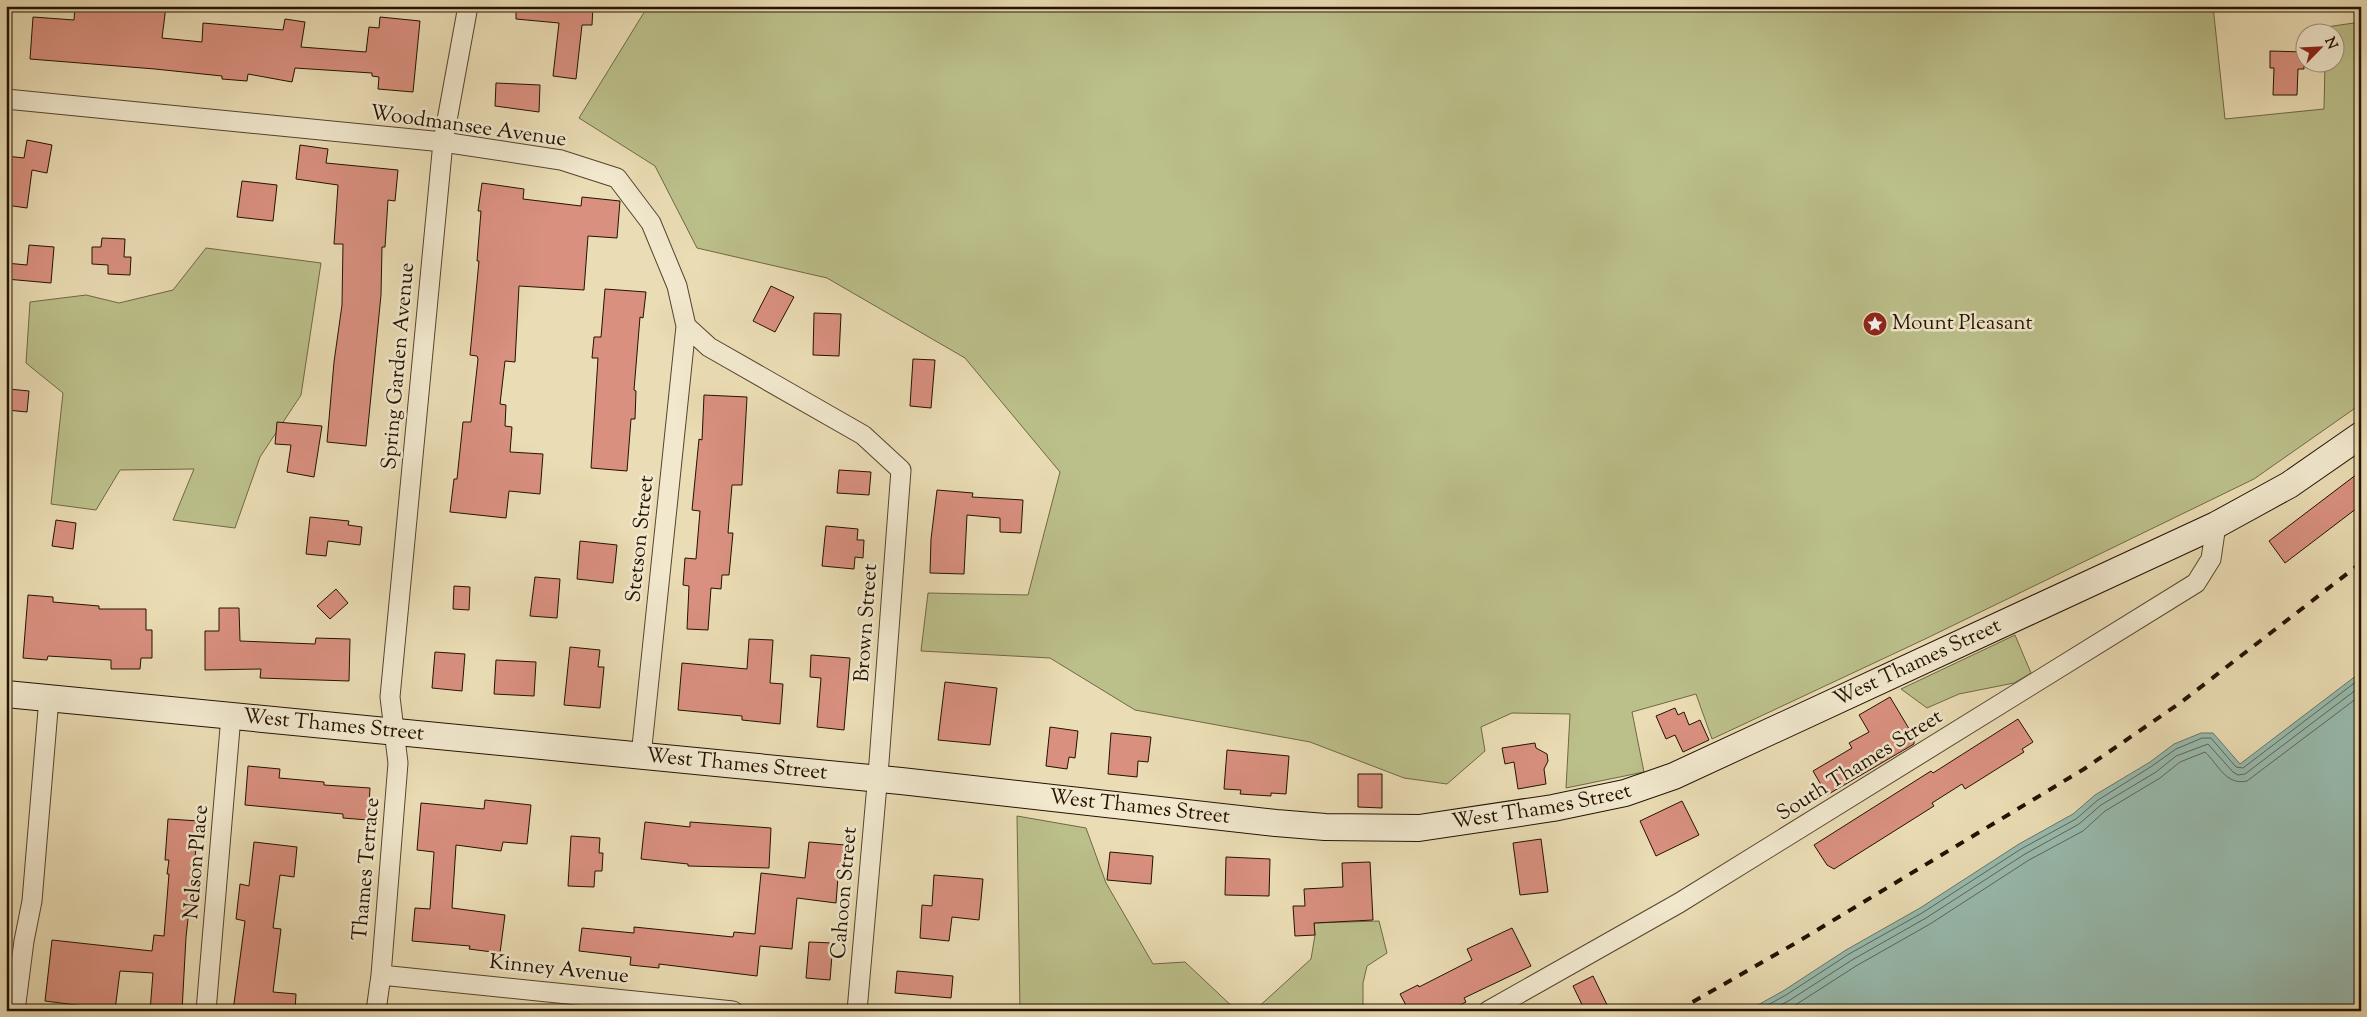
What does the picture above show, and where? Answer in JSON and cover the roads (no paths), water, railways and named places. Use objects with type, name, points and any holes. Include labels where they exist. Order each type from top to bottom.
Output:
[{"type":"main road","name":"West Thames Street","points":[[6,694],[878,779],[1325,827],[1419,828],[1553,808],[1625,792],[1674,776],[2216,525],[2288,485],[2361,435]]},
{"type":"street","name":"Spring Garden Avenue","points":[[393,732],[390,697],[442,142],[468,6]]},
{"type":"street","name":"Woodmansee Avenue","points":[[6,99],[442,142],[561,160],[617,178],[651,223],[677,286],[686,326]]},
{"type":"street","name":"Brown Street","points":[[686,326],[709,346],[863,435],[901,470],[878,779]]},
{"type":"street","name":"Stetson Street","points":[[641,756],[686,326]]},
{"type":"street","name":"South Thames Street","points":[[1488,1011],[1679,903],[2196,583],[2211,559],[2216,525]]},
{"type":"street","points":[[15,1011],[24,941],[32,900],[49,698]]},
{"type":"street","name":"Nelson Place","points":[[206,1011],[232,716]]},
{"type":"street","name":"Thames Terrace","points":[[376,1011],[381,975],[398,763],[393,732]]},
{"type":"street","name":"Cahoon Street","points":[[857,1011],[878,779]]},
{"type":"street","name":"Kinney Avenue","points":[[381,975],[733,1011]]},
{"type":"water","points":[[2361,672],[2361,1011],[1747,1011],[1783,991],[1846,950],[1920,908],[2019,844],[2073,814],[2095,795],[2150,762],[2174,744],[2201,733],[2213,733],[2240,764]]},
{"type":"railway","points":[[1677,1011],[1794,944],[2084,769],[2180,703],[2361,563]]},
{"type":"place","name":"Mount Pleasant","points":[[1875,324]]}]
